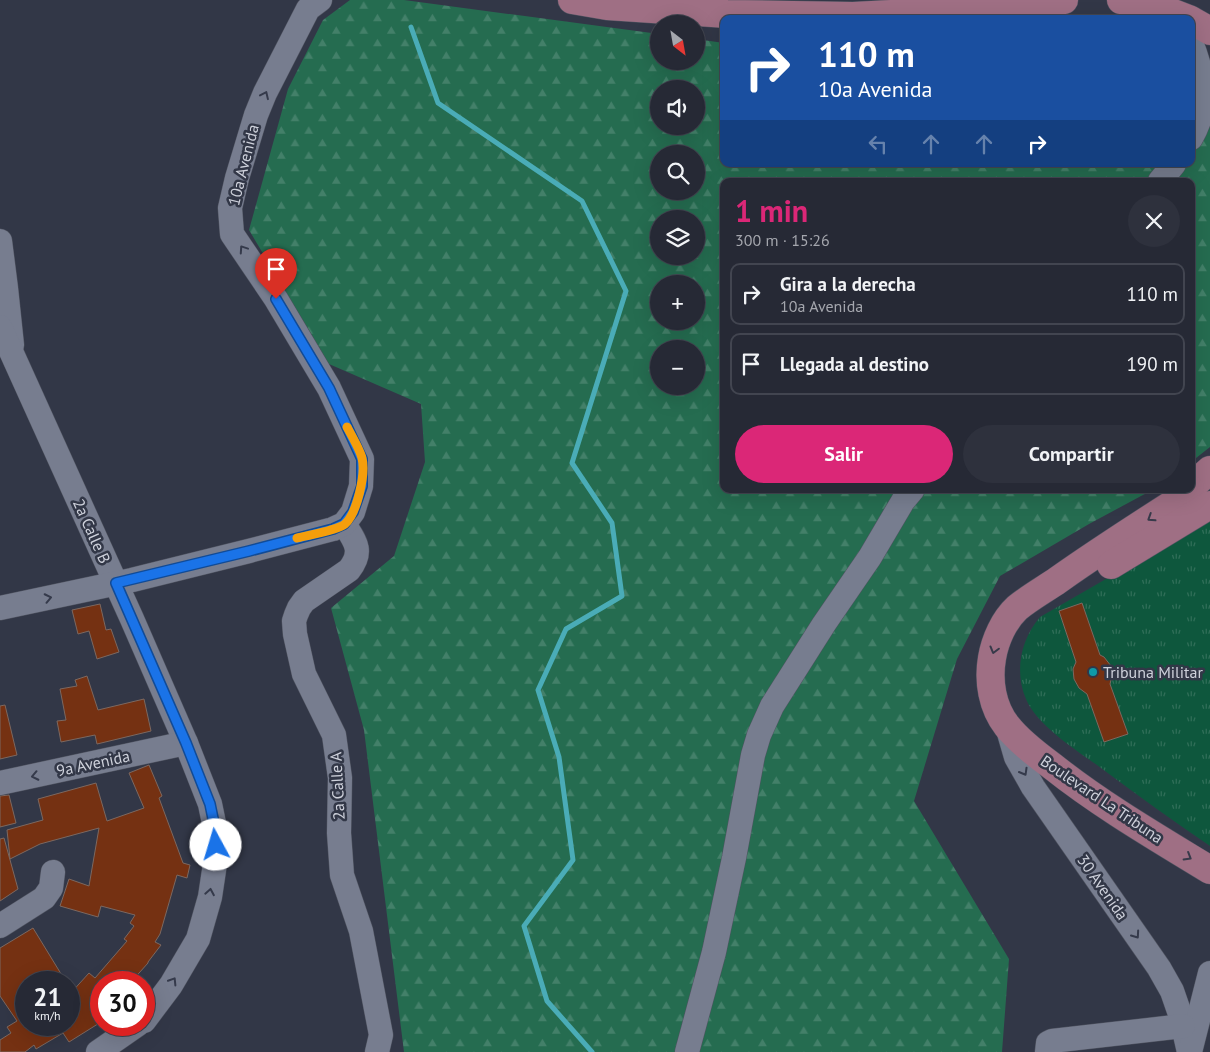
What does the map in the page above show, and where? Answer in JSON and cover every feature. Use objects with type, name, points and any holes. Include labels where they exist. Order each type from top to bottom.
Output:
[{"type":"main road","points":[[572,0],[607,6],[727,14],[790,15]]},
{"type":"main road","points":[[872,15],[985,9],[1064,0]]},
{"type":"main road","points":[[1121,0],[1160,8],[1179,15]]},
{"type":"main road","points":[[1195,23],[1210,31]]},
{"type":"main road","points":[[1195,484],[1210,470]]},
{"type":"main road","points":[[1017,608],[1174,502],[1184,493]]},
{"type":"main road","points":[[1017,608],[1088,578],[1210,505]]},
{"type":"main road","name":"Boulevard La Tribuna","points":[[1017,608],[999,634],[993,649],[990,665],[990,682],[993,697],[1007,726],[1032,752],[1072,782],[1133,824],[1210,870]]},
{"type":"street","name":"10a Avenida","points":[[320,0],[308,8],[265,93],[242,160],[230,208],[232,234],[276,299],[329,388],[362,459],[362,486],[353,512],[344,524]]},
{"type":"street","points":[[1195,52],[1204,84],[1203,106],[1195,132]]},
{"type":"street","points":[[1162,178],[1172,167]]},
{"type":"street","points":[[0,241],[12,354]]},
{"type":"street","name":"2a Calle B","points":[[0,327],[116,583],[186,743],[210,804],[216,833],[216,857],[210,897],[198,938],[171,985],[155,1006]]},
{"type":"street","points":[[686,1052],[714,952],[758,735],[772,706],[824,624],[870,557],[909,493]]},
{"type":"street","points":[[0,608],[116,583],[249,551],[333,529],[344,524]]},
{"type":"street","name":"2a Calle A","points":[[344,524],[357,545],[354,564],[349,570],[304,601],[296,615],[294,628],[304,674],[334,735],[340,778],[339,833],[342,875],[361,931],[381,1035],[377,1052]]},
{"type":"street","name":"30 Avenida","points":[[1007,726],[1016,756],[1033,787],[1159,968],[1172,991],[1190,1052]]},
{"type":"street","name":"9a Avenida","points":[[0,784],[186,743]]},
{"type":"street","points":[[0,926],[44,898],[51,888],[53,872]]},
{"type":"street","points":[[1190,1052],[1210,972]]},
{"type":"street","points":[[1047,1052],[1048,1044],[1052,1041],[1183,1026]]},
{"type":"street","points":[[98,1052],[121,1036]]},
{"type":"green space","points":[[350,0],[404,0],[650,33],[650,70],[705,70],[705,40],[720,42],[720,167],[1195,167],[1195,64],[1210,75],[1210,447],[1195,459],[1195,178],[720,178],[720,493],[1147,493],[1000,576],[957,659],[914,801],[1009,959],[1002,1052],[404,1052],[364,730],[331,608],[394,556],[425,462],[421,404],[329,364],[249,230],[288,89],[323,20]]},
{"type":"green space","points":[[1210,516],[1210,846],[1155,808],[1048,728],[1031,709],[1026,699],[1022,688],[1020,667],[1021,656],[1028,635],[1040,617]]},
{"type":"building","name":"Tribuna Militar","points":[[1082,603],[1100,655],[1111,666],[1112,676],[1110,684],[1128,734],[1104,742],[1087,694],[1079,688],[1074,679],[1073,669],[1076,662],[1059,611]]},
{"type":"building","points":[[100,604],[106,630],[111,629],[119,652],[97,659],[89,631],[78,634],[72,610]]},
{"type":"building","points":[[87,676],[98,710],[144,699],[151,731],[97,744],[95,735],[61,742],[57,721],[66,720],[60,689],[77,686],[75,680]]},
{"type":"building","points":[[5,705],[17,755],[0,759],[0,706]]},
{"type":"building","points":[[149,765],[162,796],[159,798],[183,863],[190,865],[187,878],[177,875],[160,934],[155,942],[161,945],[148,963],[141,971],[101,971],[127,941],[124,939],[134,926],[130,923],[135,915],[101,906],[98,917],[60,906],[69,879],[89,886],[99,828],[40,844],[10,859],[7,830],[43,820],[38,799],[96,783],[107,821],[144,808],[129,773]]},
{"type":"building","points":[[9,795],[16,823],[0,827],[0,796]]},
{"type":"building","points":[[4,838],[18,889],[0,901],[0,839]]},
{"type":"building","points":[[33,928],[59,971],[15,971],[15,1018],[0,996],[0,948]]},
{"type":"building","points":[[89,973],[90,1029],[80,1035],[80,983]]},
{"type":"building","points":[[15,1022],[15,1036],[58,1036],[36,1049],[34,1045],[25,1052],[0,1052],[0,1040],[11,1033],[7,1027]]},
{"type":"building","points":[[65,1036],[79,1036],[69,1042]]},
{"type":"waterway","points":[[411,27],[438,103],[582,201],[626,291],[572,463],[612,523],[622,596],[566,629],[538,690],[559,757],[573,860],[524,926],[547,1001],[592,1052]]},
{"type":"slow traffic","points":[[297,538],[333,529],[344,524],[353,512],[362,486],[362,459],[347,427]]},
{"type":"place","name":"Tribuna Militar","points":[[1093,672]]},
{"type":"route","points":[[216,845],[216,833],[210,804],[186,743],[116,583],[333,529],[344,524],[353,512],[362,486],[362,459],[329,388],[276,299]]}]
